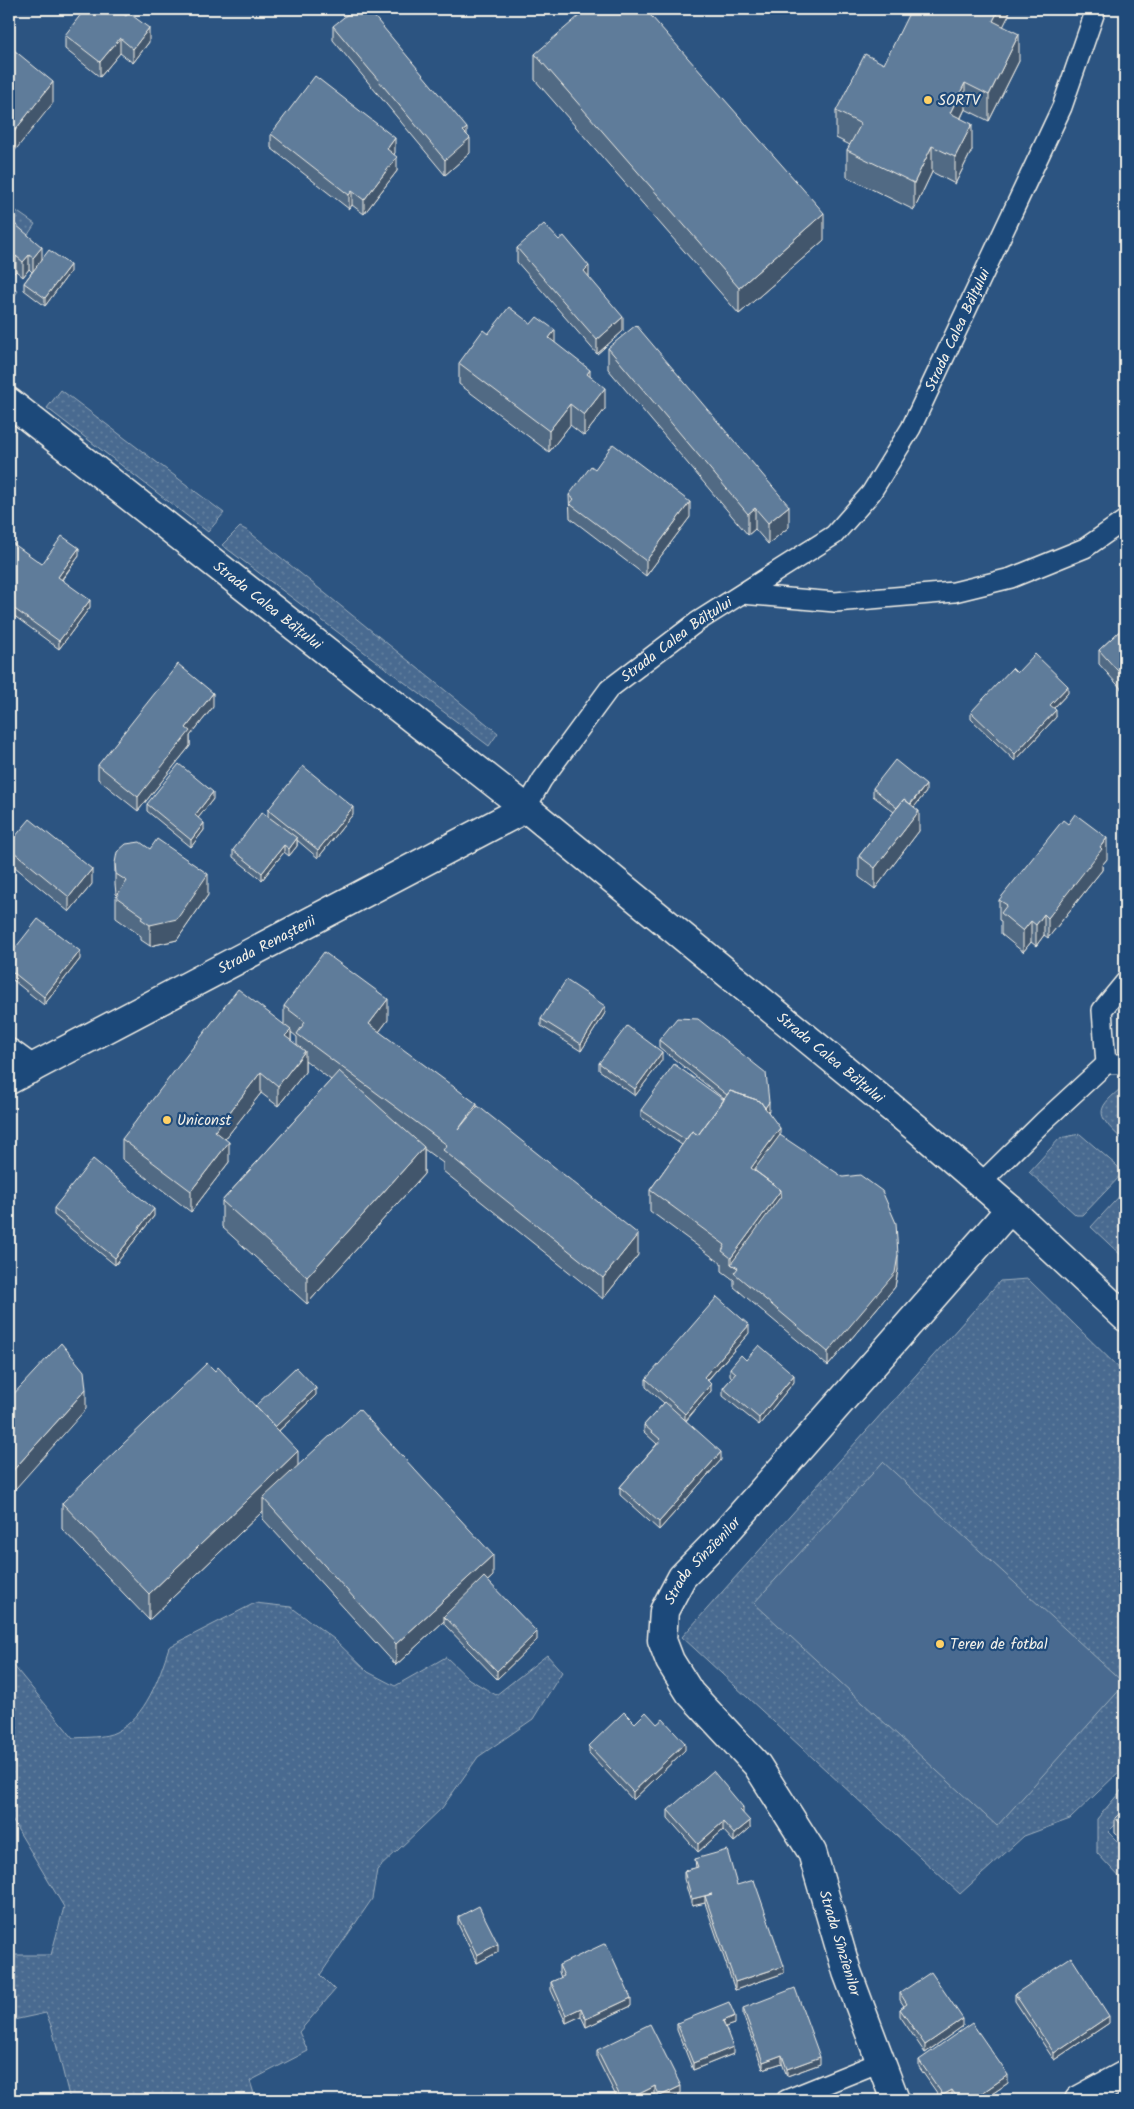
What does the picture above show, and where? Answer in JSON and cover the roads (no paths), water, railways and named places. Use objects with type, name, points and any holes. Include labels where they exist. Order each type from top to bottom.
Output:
[{"type":"street","name":"Strada Calea Bălțului","points":[[9,402],[526,808],[920,1131],[981,1183],[1125,1317]]},
{"type":"street","name":"Strada Renașterii","points":[[20,1075],[526,808]]},
{"type":"street","points":[[9,1053],[20,1075]]},
{"type":"street","name":"Strada Sînzîenilor","points":[[895,2100],[847,1972],[812,1852],[757,1765],[690,1693],[670,1662],[662,1640],[664,1611],[682,1577],[732,1525],[1010,1210]]},
{"type":"street","points":[[1079,2100],[1125,2075]]},
{"type":"lane","name":"Strada Calea Bălțului","points":[[526,808],[542,780],[609,690],[697,622],[834,535],[871,492],[911,428],[1062,107],[1096,9]]},
{"type":"lane","name":"Strada Calea Bălțului","points":[[742,594],[835,602],[954,592],[1011,578],[1085,548],[1125,520]]},
{"type":"lane","points":[[1106,1064],[1102,1010],[1125,982]]},
{"type":"lane","points":[[981,1183],[1106,1064],[1125,1064]]},
{"type":"lane","points":[[786,2100],[880,2062]]},
{"type":"place","name":"SORTV","points":[[928,100]]},
{"type":"place","name":"Uniconst","points":[[167,1120]]},
{"type":"place","name":"Teren de fotbal","points":[[940,1644]]}]
